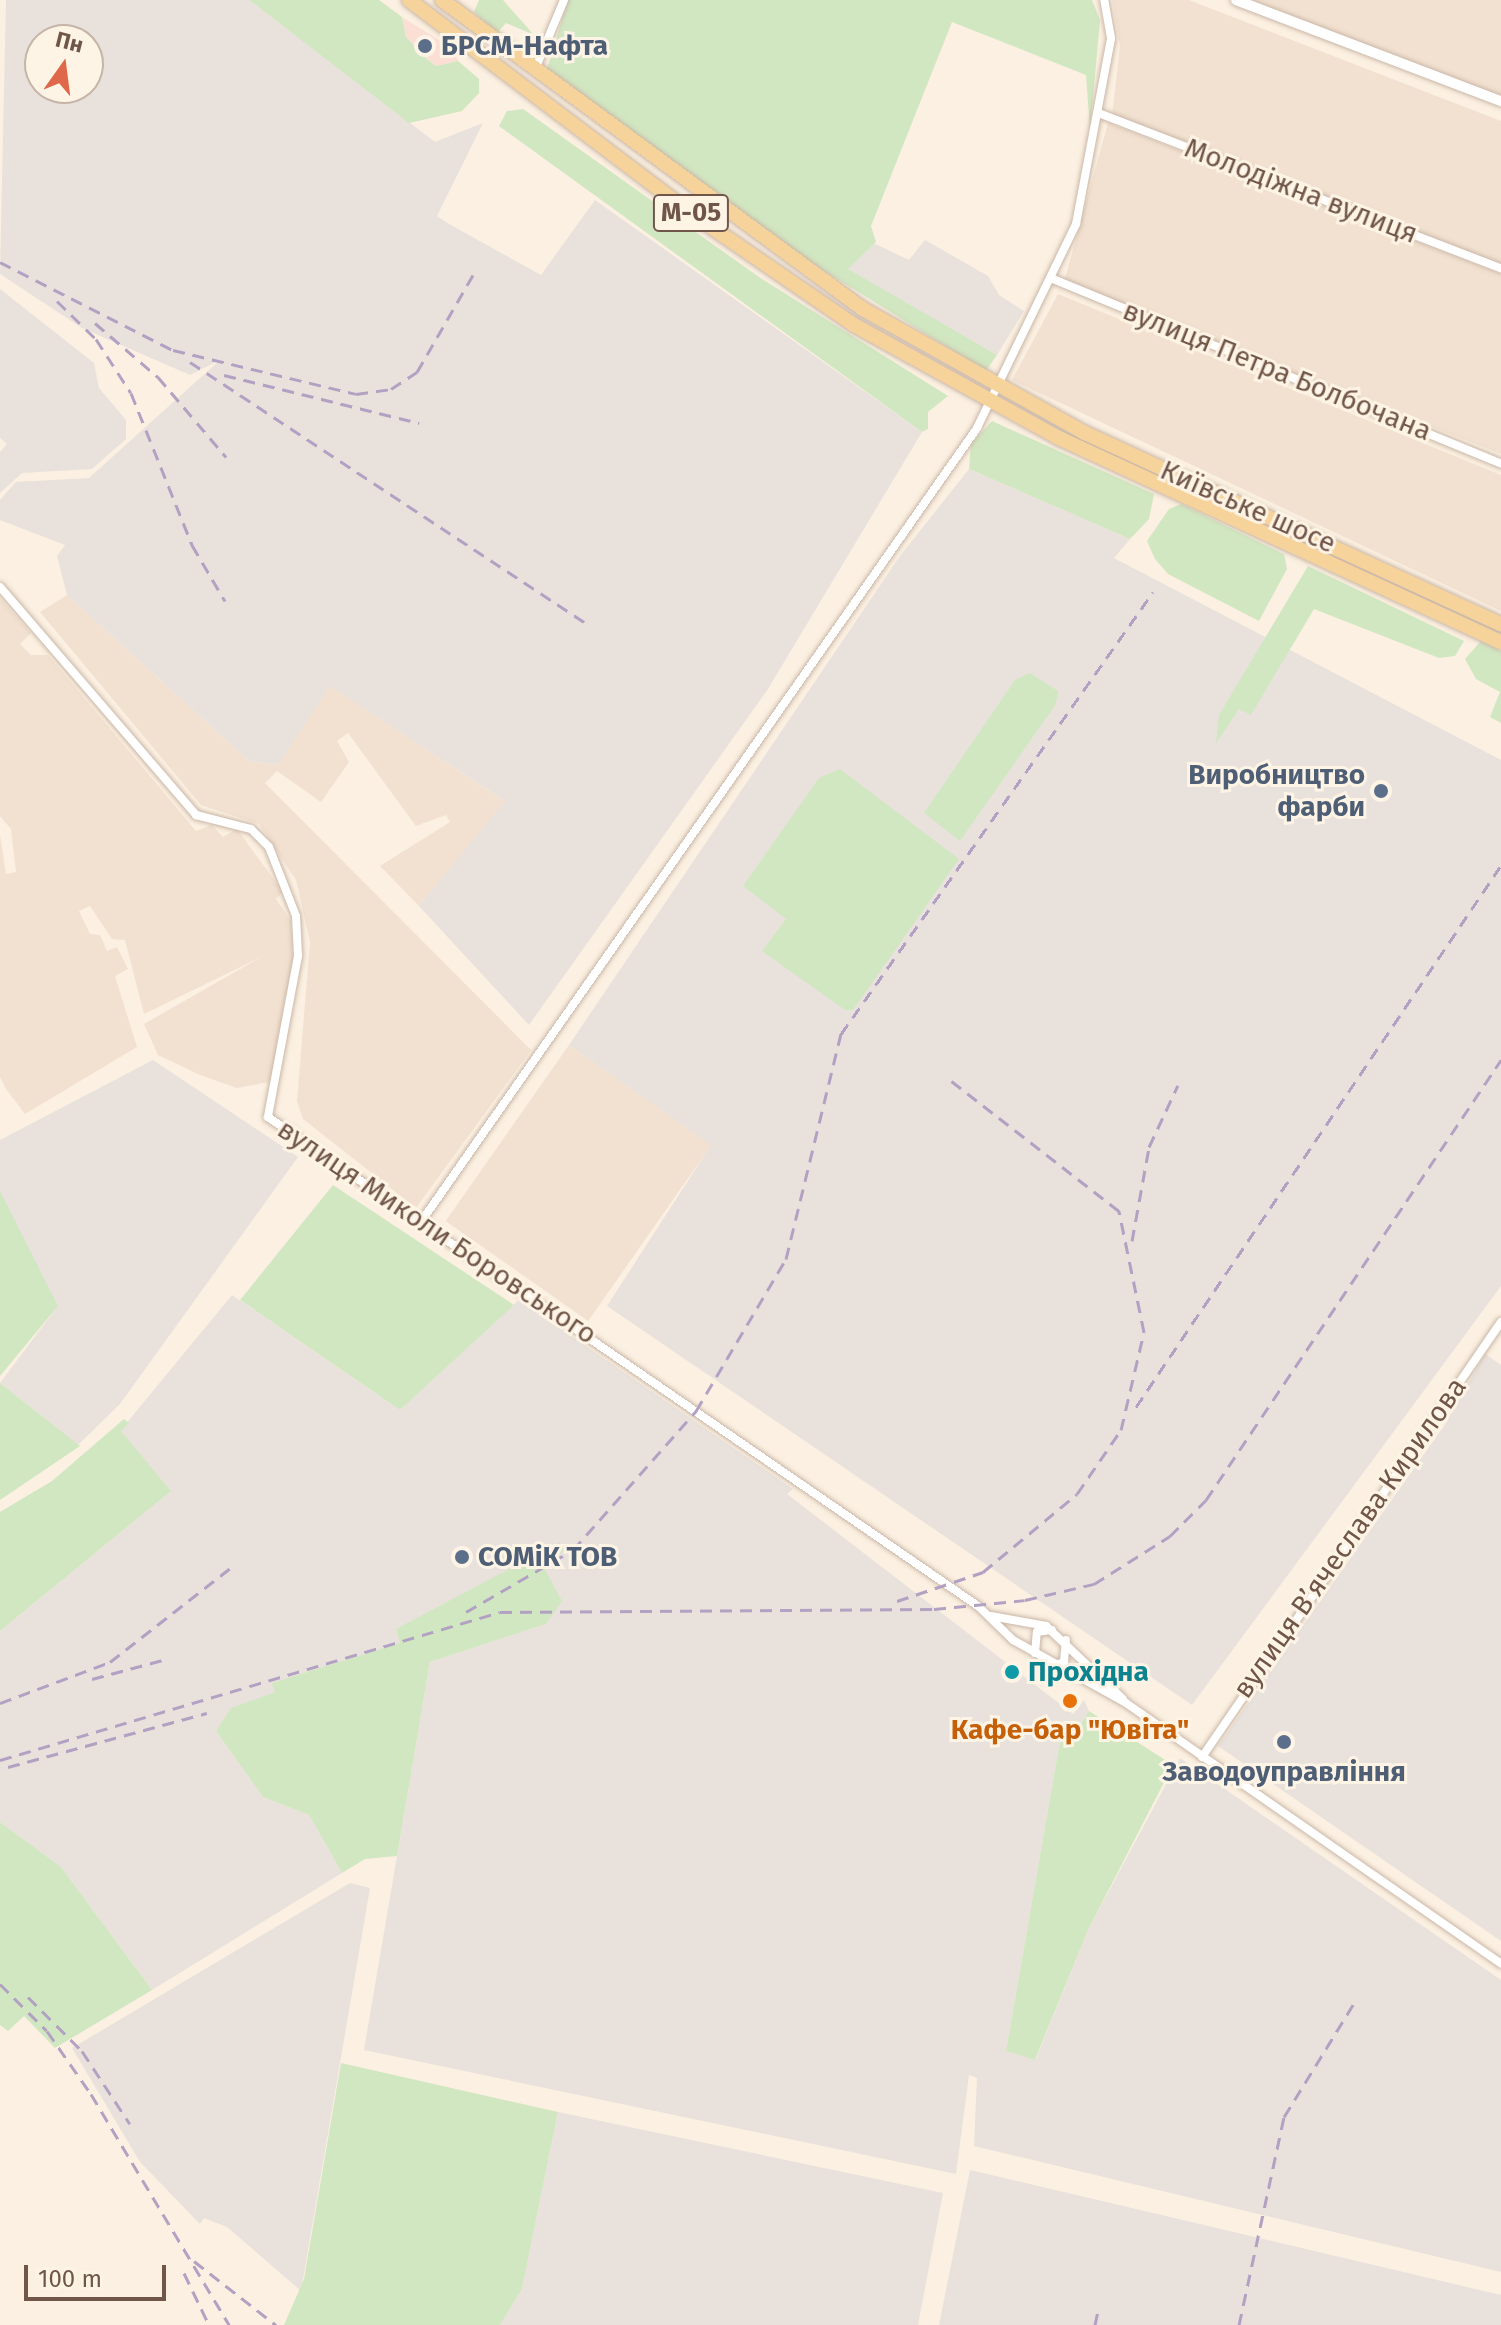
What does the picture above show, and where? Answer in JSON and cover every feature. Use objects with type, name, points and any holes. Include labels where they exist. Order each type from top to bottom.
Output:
[{"type":"main road","name":"М-05","points":[[409,0],[767,267],[989,402],[1501,642]]},
{"type":"main road","name":"М-05","points":[[442,0],[536,67],[778,251],[998,386]]},
{"type":"main road","name":"Київське шосе","points":[[998,386],[1501,624]]},
{"type":"street","points":[[536,67],[564,0]]},
{"type":"street","points":[[423,1219],[892,554],[998,386],[1053,279],[1076,224],[1101,114],[1111,38],[1104,0]]},
{"type":"street","points":[[1236,0],[1501,101]]},
{"type":"street","name":"Молодіжна вулиця","points":[[1101,114],[1501,268]]},
{"type":"street","name":"вулиця Петра Болбочана","points":[[1053,279],[1501,464]]},
{"type":"street","name":"вулиця Миколи Боровського","points":[[0,587],[196,815],[251,829],[269,847],[296,916],[298,956],[268,1117],[423,1219],[991,1616],[1036,1655],[1126,1703],[1501,1964]]},
{"type":"street","name":"вулиця Вʼячеслава Кирилова","points":[[1202,1757],[1501,1322]]},
{"type":"street","name":"вулиця Миколи Боровського","points":[[991,1616],[1031,1619],[1053,1630],[1066,1639],[1126,1703]]},
{"type":"street","points":[[1036,1655],[1037,1632],[1053,1630]]},
{"type":"street","points":[[1053,1666],[1069,1653],[1066,1639]]},
{"type":"shaded area","points":[[6,0],[249,0],[435,142],[483,123],[437,216],[449,224],[541,275],[595,200],[922,432],[768,689],[529,1025],[419,906],[505,801],[330,686],[278,765],[249,761],[67,595],[57,556],[65,545],[0,520],[0,500],[16,482],[89,478],[220,360],[190,375],[82,328],[0,274]]},
{"type":"shaded area","points":[[1112,0],[1189,0],[1501,121],[1501,264],[1112,116],[1120,46]]},
{"type":"shaded area","points":[[1252,0],[1501,0],[1501,97]]},
{"type":"shaded area","points":[[402,17],[457,51],[458,61],[436,66],[406,37]]},
{"type":"shaded area","points":[[1108,123],[1501,274],[1501,454],[1064,282]]},
{"type":"shaded area","points":[[925,240],[988,276],[999,295],[1024,311],[997,355],[847,270],[869,241],[909,260]]},
{"type":"shaded area","points":[[0,289],[94,363],[99,388],[126,420],[126,439],[92,469],[22,473],[0,493],[0,452],[7,444],[0,438]]},
{"type":"shaded area","points":[[1058,294],[1501,475],[1501,611],[1012,380]]},
{"type":"shaded area","points":[[969,469],[1130,539],[1114,558],[1501,760],[1501,1286],[1192,1705],[607,1306],[711,1145],[569,1045],[900,556]]},
{"type":"shaded area","points":[[67,595],[249,761],[278,765],[329,685],[506,802],[419,906],[380,866],[450,822],[446,815],[416,826],[348,733],[337,741],[349,762],[321,802],[277,771],[265,783],[531,1050],[416,1208],[303,1119],[297,1101],[310,942],[296,880],[259,824],[201,805],[40,612]]},
{"type":"shaded area","points":[[0,598],[31,633],[20,644],[31,655],[48,655],[196,831],[212,825],[223,837],[237,829],[283,892],[276,899],[291,921],[293,964],[274,1081],[237,1088],[200,1075],[158,1055],[144,1024],[263,956],[144,1014],[125,940],[112,939],[90,906],[79,911],[90,934],[100,935],[107,951],[117,947],[128,969],[115,976],[137,1047],[25,1114],[6,1089],[0,1077],[0,835],[6,874],[16,872],[11,829],[0,816]]},
{"type":"shaded area","points":[[569,1045],[712,1145],[588,1321],[446,1221]]},
{"type":"shaded area","points":[[153,1060],[298,1157],[120,1404],[78,1445],[0,1383],[54,1311],[0,1197],[0,1140]]},
{"type":"shaded area","points":[[232,1295],[400,1410],[519,1300],[793,1489],[787,1494],[1073,1714],[1084,1700],[1089,1711],[1071,1737],[1061,1735],[1006,2051],[1036,2059],[1088,1930],[1180,1758],[1501,1980],[1501,2272],[974,2146],[977,2078],[969,2075],[956,2174],[364,2050],[430,1662],[546,1624],[561,1600],[542,1566],[396,1629],[401,1643],[273,1683],[276,1692],[216,1731],[263,1797],[309,1815],[342,1873],[152,1990],[61,1867],[0,1822],[0,1631],[171,1491],[120,1431]]},
{"type":"shaded area","points":[[1485,1354],[1501,1365],[1501,1941],[1218,1746],[1444,1426]]},
{"type":"shaded area","points":[[350,1883],[370,1888],[301,2291],[227,2227],[204,2218],[200,2224],[140,2162],[72,2048]]},
{"type":"shaded area","points":[[558,2112],[943,2193],[918,2325],[500,2325],[522,2289]]},
{"type":"shaded area","points":[[970,2170],[1501,2295],[1501,2325],[939,2325]]},
{"type":"green space","points":[[249,0],[379,0],[402,17],[406,37],[427,59],[436,66],[458,61],[479,79],[479,93],[462,111],[409,123]]},
{"type":"green space","points":[[479,0],[503,0],[534,35],[506,23],[497,33],[474,12]]},
{"type":"green space","points":[[568,0],[1092,0],[1100,20],[1090,130],[1086,75],[952,22],[871,226],[876,242],[848,269],[997,355],[986,371],[776,241],[547,69]]},
{"type":"green space","points":[[523,109],[759,277],[948,396],[928,412],[928,429],[922,432],[499,126],[507,111]]},
{"type":"green space","points":[[992,421],[1154,494],[1149,519],[1130,539],[969,469],[971,444]]},
{"type":"green space","points":[[1181,504],[1284,554],[1287,569],[1259,621],[1168,574],[1155,559],[1147,541],[1169,509]]},
{"type":"green space","points":[[1308,566],[1464,641],[1455,656],[1439,658],[1314,609],[1251,715],[1239,709],[1216,743],[1219,715]]},
{"type":"green space","points":[[1481,641],[1501,651],[1501,723],[1490,717],[1500,692],[1476,679],[1465,659]]},
{"type":"green space","points":[[1030,673],[1058,691],[1056,704],[960,841],[924,813],[1015,680]]},
{"type":"green space","points":[[840,769],[959,859],[853,1010],[845,1010],[762,951],[786,919],[743,886],[819,778]]},
{"type":"green space","points":[[333,1185],[514,1305],[400,1410],[240,1300]]},
{"type":"green space","points":[[0,1191],[58,1306],[0,1376]]},
{"type":"green space","points":[[0,1383],[80,1446],[0,1500]]},
{"type":"green space","points":[[124,1419],[129,1423],[121,1431],[171,1491],[0,1631],[0,1512],[52,1481]]},
{"type":"green space","points":[[560,1542],[564,1551],[543,1566],[562,1601],[546,1624],[430,1662],[397,1856],[365,1859],[342,1873],[309,1815],[263,1797],[216,1731],[231,1708],[275,1692],[272,1683],[400,1643],[396,1629]]},
{"type":"green space","points":[[1089,1711],[1173,1765],[1088,1930],[1035,2060],[1006,2051],[1061,1735],[1072,1737]]},
{"type":"green space","points":[[0,1822],[61,1867],[152,1990],[55,2048],[24,2016],[8,2031],[0,2025]]},
{"type":"green space","points":[[341,2063],[558,2112],[522,2289],[500,2325],[284,2325],[304,2279]]},
{"type":"railway","points":[[0,262],[173,350],[356,394],[391,389],[417,372],[477,268]]},
{"type":"railway","points":[[57,301],[96,339],[131,393],[192,545],[225,601]]},
{"type":"railway","points":[[95,323],[158,377],[226,457]]},
{"type":"railway","points":[[190,362],[589,625]]},
{"type":"railway","points":[[224,375],[419,423]]},
{"type":"railway","points":[[466,1612],[573,1550],[696,1411],[786,1259],[841,1034],[1153,592]]},
{"type":"railway","points":[[1136,1407],[1500,867]]},
{"type":"railway","points":[[0,1760],[500,1612],[934,1609],[1025,1600],[1094,1584],[1170,1536],[1206,1500],[1501,1060]]},
{"type":"railway","points":[[897,1601],[983,1572],[1077,1494],[1121,1430],[1144,1332],[1119,1211],[946,1077]]},
{"type":"railway","points":[[1132,1241],[1149,1147],[1178,1085]]},
{"type":"railway","points":[[0,1703],[110,1662],[233,1566]]},
{"type":"railway","points":[[92,1679],[166,1659]]},
{"type":"railway","points":[[8,1767],[207,1713]]},
{"type":"railway","points":[[0,1984],[47,2031],[91,2094],[229,2325]]},
{"type":"railway","points":[[28,1997],[82,2051],[130,2124]]},
{"type":"railway","points":[[1239,2325],[1284,2117],[1356,2000]]},
{"type":"railway","points":[[194,2261],[276,2325]]},
{"type":"railway","points":[[184,2273],[209,2325]]},
{"type":"railway","points":[[1095,2325],[1098,2311]]},
{"type":"place","name":"БРСМ-Нафта","points":[[425,46]]},
{"type":"place","name":"Виробництво фарби","points":[[1381,791]]},
{"type":"place","name":"СОМіК ТОВ","points":[[462,1557]]},
{"type":"place","name":"Прохідна","points":[[1012,1672]]},
{"type":"place","name":"Кафе-бар \"Ювіта\"","points":[[1070,1701]]},
{"type":"place","name":"Заводоуправління","points":[[1284,1742]]}]
